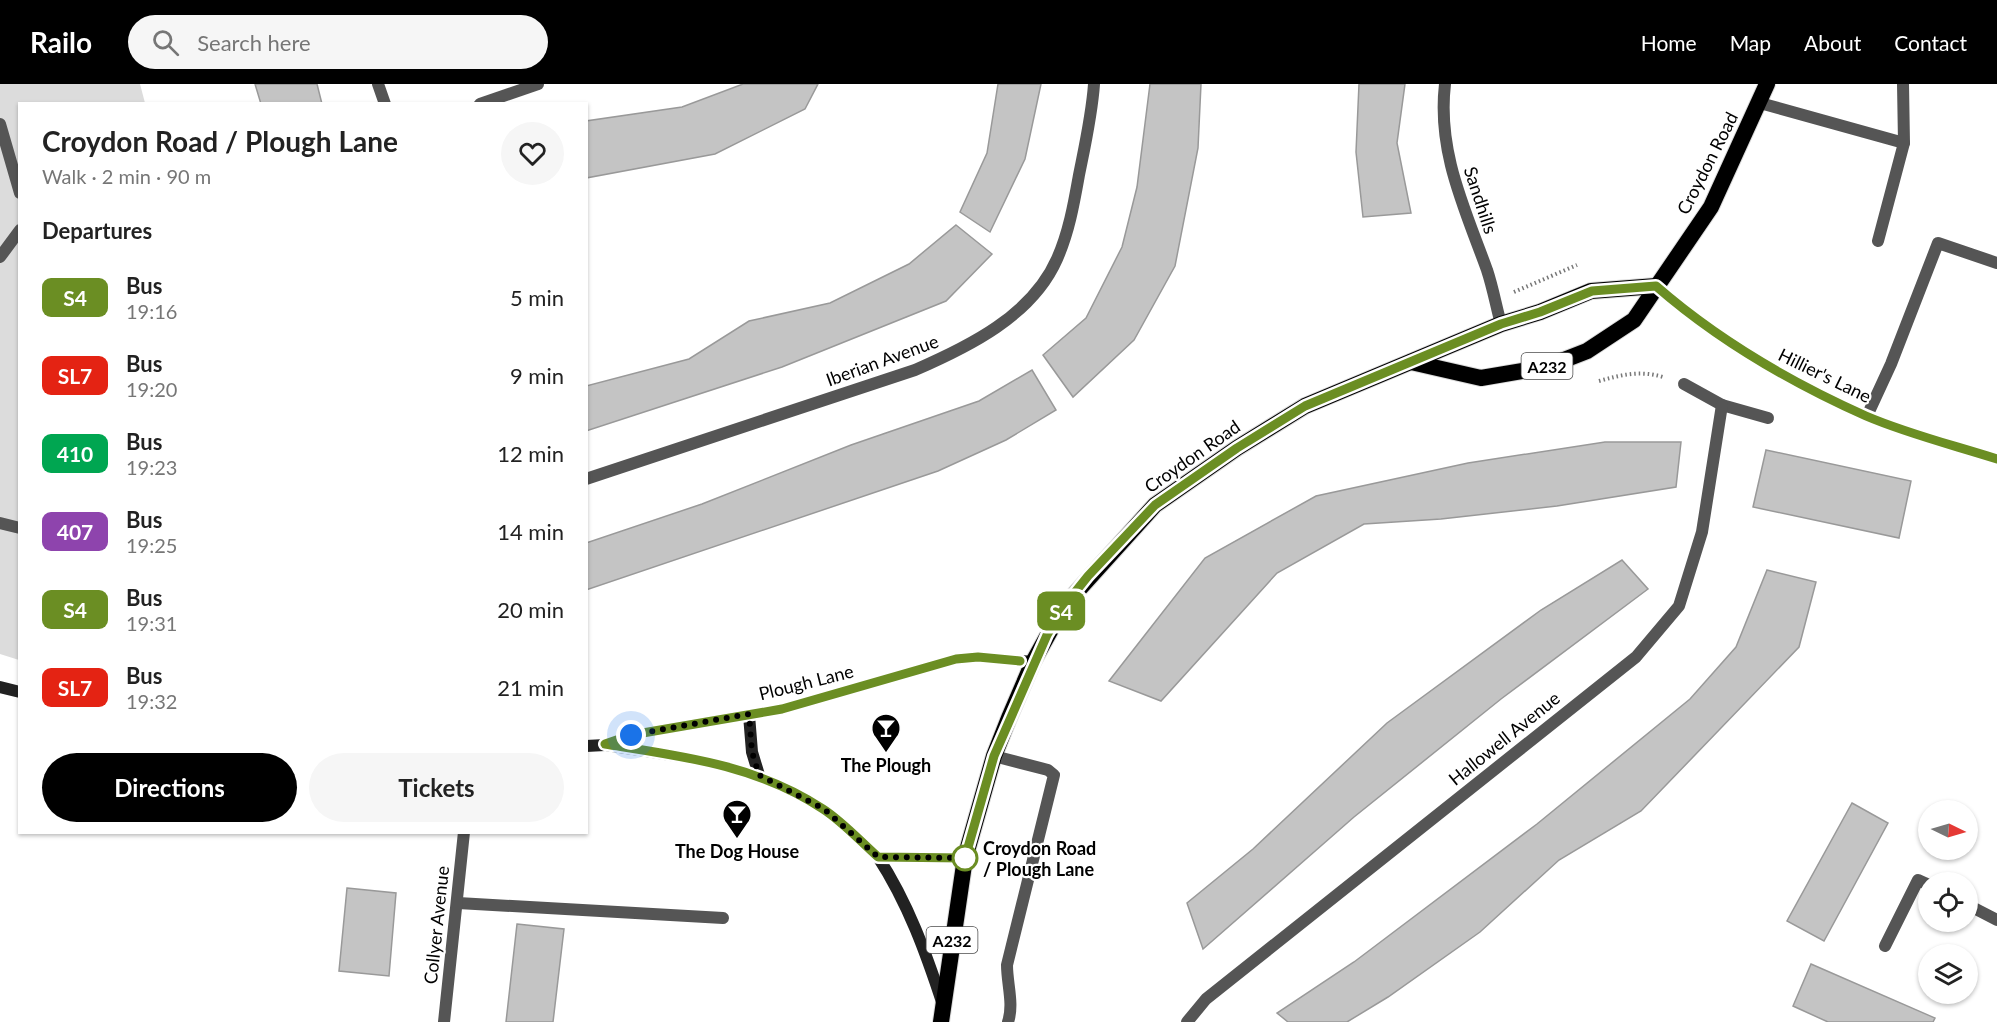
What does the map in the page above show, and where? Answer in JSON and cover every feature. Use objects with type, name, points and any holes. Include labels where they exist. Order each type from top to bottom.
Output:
[{"type":"highway","name":"Croydon Road","points":[[1411,362],[1481,378],[1546,367],[1587,351],[1634,320],[1711,207],[1767,84]]},
{"type":"highway","name":"Croydon Road","points":[[942,1014],[965,858],[994,756],[1033,662],[1064,606],[1155,505],[1237,448],[1305,406],[1501,324],[1540,312],[1592,291],[1656,286]]},
{"type":"main road","name":"Hillier's Lane","points":[[1656,286],[1686,312],[1754,360],[1867,416],[1997,459]]},
{"type":"main road","name":"Plough Lane","points":[[588,746],[605,744],[631,735],[782,709],[956,659],[978,657],[1033,662]]},
{"type":"main road","points":[[0,687],[18,692]]},
{"type":"main road","points":[[749,714],[752,752],[759,775]]},
{"type":"main road","points":[[605,744],[721,763],[759,775],[824,809],[878,857],[894,882],[924,948],[942,1014]]},
{"type":"main road","points":[[878,857],[965,858]]},
{"type":"street","points":[[378,84],[384,102]]},
{"type":"street","points":[[486,102],[538,84]]},
{"type":"street","name":"Iberian Avenue","points":[[588,478],[915,370],[957,352],[992,331],[1023,306],[1056,262],[1071,218],[1094,84]]},
{"type":"street","name":"Sandhills","points":[[1446,84],[1444,124],[1448,154],[1468,225],[1488,272],[1501,324]]},
{"type":"street","points":[[1878,240],[1904,143],[1903,84]]},
{"type":"street","points":[[1760,103],[1904,143]]},
{"type":"street","points":[[0,124],[18,186]]},
{"type":"street","points":[[0,257],[18,233]]},
{"type":"street","points":[[1867,416],[1891,364],[1938,243],[1997,263]]},
{"type":"street","points":[[1684,384],[1722,405],[1768,418]]},
{"type":"street","name":"Hallowell Avenue","points":[[1187,1022],[1212,994],[1636,657],[1679,606],[1702,532],[1722,405]]},
{"type":"street","points":[[0,523],[18,528]]},
{"type":"street","points":[[994,756],[1048,770],[1054,775],[1007,965],[1007,986],[1011,1006],[1008,1022]]},
{"type":"street","name":"Collyer Avenue","points":[[444,1022],[464,834]]},
{"type":"street","points":[[1885,946],[1918,880]]},
{"type":"street","points":[[458,903],[723,918]]},
{"type":"street","points":[[1978,910],[1997,920]]},
{"type":"path","points":[[1495,300],[1577,265]]},
{"type":"path","points":[[1599,381],[1630,373],[1651,373],[1684,384]]},
{"type":"shaded area","points":[[0,84],[140,84],[145,102],[18,102],[18,660],[0,654]]},
{"type":"building","points":[[255,84],[317,84],[322,102],[260,102]]},
{"type":"building","points":[[743,84],[818,84],[805,109],[715,154],[588,178],[588,121],[682,107]]},
{"type":"building","points":[[998,84],[1041,84],[1025,159],[990,232],[960,212],[987,153]]},
{"type":"building","points":[[1150,84],[1201,84],[1198,148],[1175,266],[1134,340],[1073,397],[1043,355],[1086,318],[1122,247],[1137,187]]},
{"type":"building","points":[[1359,84],[1405,84],[1397,143],[1411,213],[1363,217],[1356,152]]},
{"type":"building","points":[[956,225],[992,254],[946,301],[782,367],[588,430],[588,385],[689,359],[749,321],[830,303],[909,264]]},
{"type":"building","points":[[1032,370],[1056,410],[1006,440],[938,471],[588,589],[588,542],[702,504],[851,445],[979,401]]},
{"type":"building","points":[[1605,442],[1681,442],[1676,487],[1557,506],[1441,519],[1364,524],[1277,573],[1161,701],[1109,681],[1205,558],[1316,496],[1468,463]]},
{"type":"building","points":[[1766,450],[1911,481],[1899,538],[1753,507]]},
{"type":"building","points":[[1622,560],[1648,589],[1501,699],[1354,817],[1203,949],[1187,903],[1253,849],[1387,723],[1541,610]]},
{"type":"building","points":[[1767,570],[1816,582],[1799,647],[1641,811],[1559,860],[1480,932],[1388,997],[1347,1022],[1288,1022],[1277,1013],[1354,962],[1537,824],[1690,699],[1736,647]]},
{"type":"building","points":[[1852,803],[1888,823],[1824,941],[1787,921]]},
{"type":"building","points":[[347,888],[396,893],[389,976],[339,971]]},
{"type":"building","points":[[517,924],[564,929],[553,1022],[506,1022]]},
{"type":"building","points":[[1811,964],[1935,1018],[1933,1022],[1828,1022],[1793,1006]]},
{"type":"bus line","name":"S4","points":[[1020,661],[978,657],[956,659],[782,709],[631,735],[605,744],[721,763],[759,775],[824,809],[878,857],[965,858],[994,756],[1033,662],[1047,635],[1064,606],[1088,576],[1155,505],[1237,448],[1305,406],[1501,324],[1540,312],[1592,291],[1656,286],[1686,312],[1754,360],[1867,416],[1997,459]]},
{"type":"place","name":"The Plough","points":[[886,754]]},
{"type":"place","name":"The Dog House","points":[[737,840]]},
{"type":"place","name":"Croydon Road / Plough Lane","points":[[965,858]]},
{"type":"route","points":[[631,735],[749,714],[752,752],[759,775],[824,809],[878,857],[965,858]]}]
